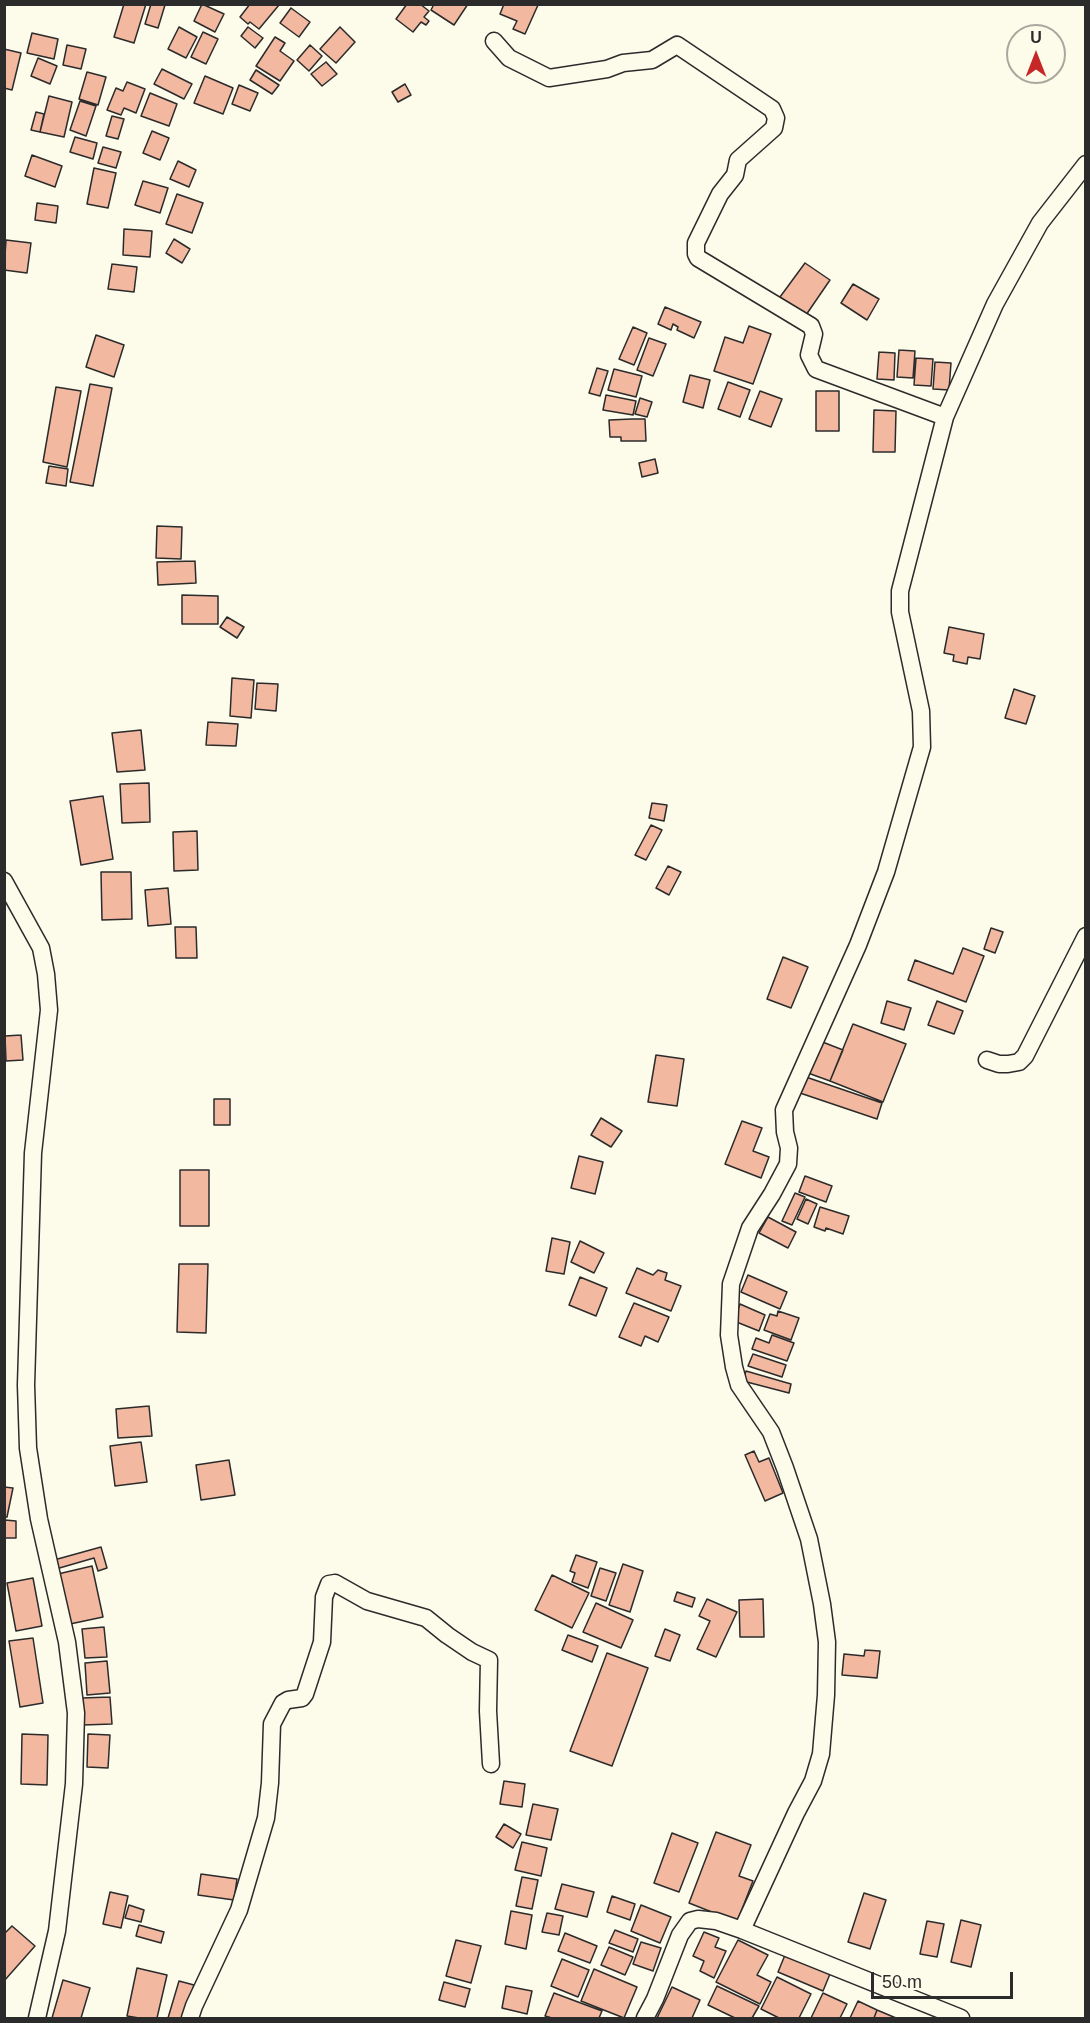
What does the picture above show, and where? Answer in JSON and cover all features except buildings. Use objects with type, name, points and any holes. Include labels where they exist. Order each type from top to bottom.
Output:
[{"type":"street","points":[[494,41],[509,58],[549,78],[607,69],[623,63],[652,60],[677,45],[772,109],[776,118],[774,128],[738,160],[735,175],[720,194],[696,243],[698,258],[811,326],[814,334],[809,355],[816,369],[945,417]]},
{"type":"street","points":[[742,1929],[795,1813],[813,1781],[820,1754],[826,1695],[827,1642],[809,1539],[785,1468],[771,1432],[739,1385],[734,1367],[729,1335],[731,1284],[750,1228],[788,1164],[789,1148],[785,1132],[784,1110],[858,945],[886,873],[922,747],[921,711],[900,612],[900,591],[945,417],[995,304],[1040,223],[1086,164]]},
{"type":"street","points":[[4,881],[41,948],[46,974],[49,1010],[33,1153],[26,1384],[28,1448],[39,1520],[67,1642],[76,1713],[74,1784],[57,1931],[36,2019]]},
{"type":"street","points":[[987,1060],[1008,1064],[1019,1062],[1025,1056],[1086,936]]},
{"type":"street","points":[[190,2019],[239,1910],[266,1818],[272,1724],[285,1701],[302,1698],[305,1694],[322,1642],[324,1597],[329,1584],[335,1583],[367,1601],[426,1618],[472,1652],[489,1660],[490,1764]]},
{"type":"street","points":[[645,2019],[680,1935],[690,1921],[707,1919],[742,1929],[962,2019]]}]
